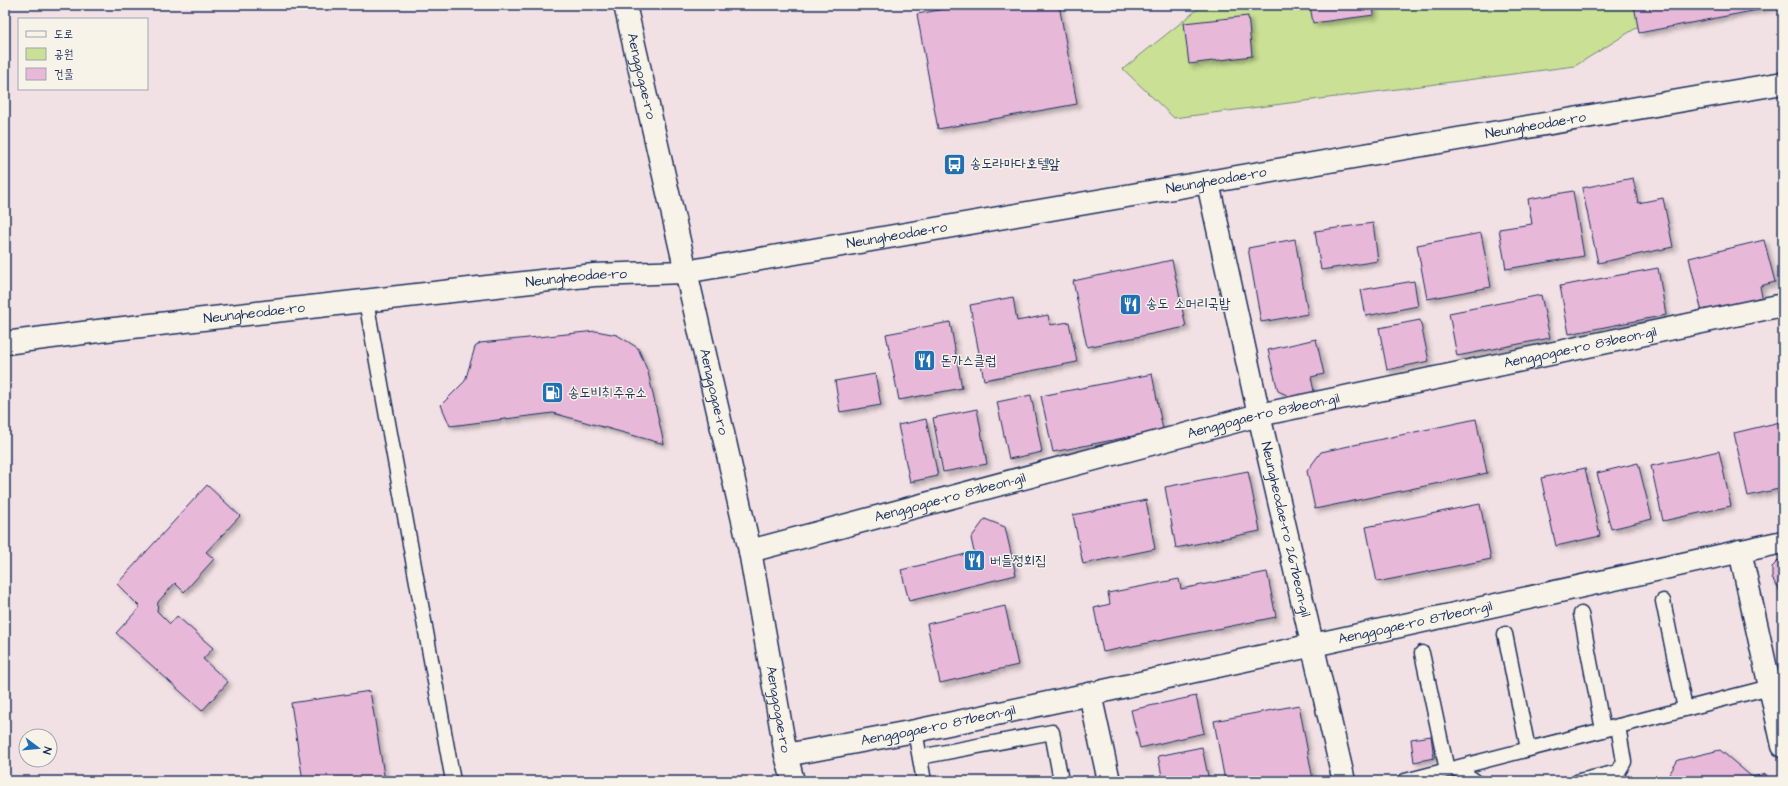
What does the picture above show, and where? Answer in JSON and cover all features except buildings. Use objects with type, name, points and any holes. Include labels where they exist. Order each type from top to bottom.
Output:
[{"type":"street","name":"Aenggogae-ro","points":[[626,5],[685,272],[750,551],[786,754],[793,781]]},
{"type":"street","name":"Neungheodae-ro","points":[[5,343],[366,300],[594,275],[685,272],[1783,83]]},
{"type":"street","name":"Neungheodae-ro 267beon-gil","points":[[1208,183],[1259,415],[1344,781]]},
{"type":"street","name":"Aenggogae-ro 83beon-gil","points":[[750,551],[1259,415],[1783,305]]},
{"type":"street","name":"Aenggogae-ro 87beon-gil","points":[[786,754],[915,731],[1090,694],[1783,542]]},
{"type":"street","points":[[1740,551],[1783,746]]},
{"type":"street","points":[[1090,694],[1109,781]]},
{"type":"lane","points":[[366,300],[453,781]]},
{"type":"lane","points":[[1663,601],[1685,709]]},
{"type":"lane","points":[[1581,614],[1603,730]]},
{"type":"lane","points":[[1505,634],[1528,749]]},
{"type":"lane","points":[[1422,653],[1451,769],[1474,781]]},
{"type":"lane","points":[[1405,781],[1770,687]]},
{"type":"lane","points":[[1579,781],[1618,772],[1624,762],[1618,726]]},
{"type":"lane","points":[[915,731],[924,781]]},
{"type":"lane","points":[[920,757],[1052,732],[1061,781]]},
{"type":"green space","points":[[1203,5],[1673,5],[1575,66],[1174,118],[1123,69]]},
{"type":"place","name":"송도라마다호텔앞","points":[[955,164]]},
{"type":"place","name":"송도 소머리국밥","points":[[1130,304]]},
{"type":"place","name":"돈가스클럽","points":[[924,361]]},
{"type":"place","name":"송도비취주유소","points":[[553,393]]},
{"type":"place","name":"버들정회집","points":[[975,561]]}]
